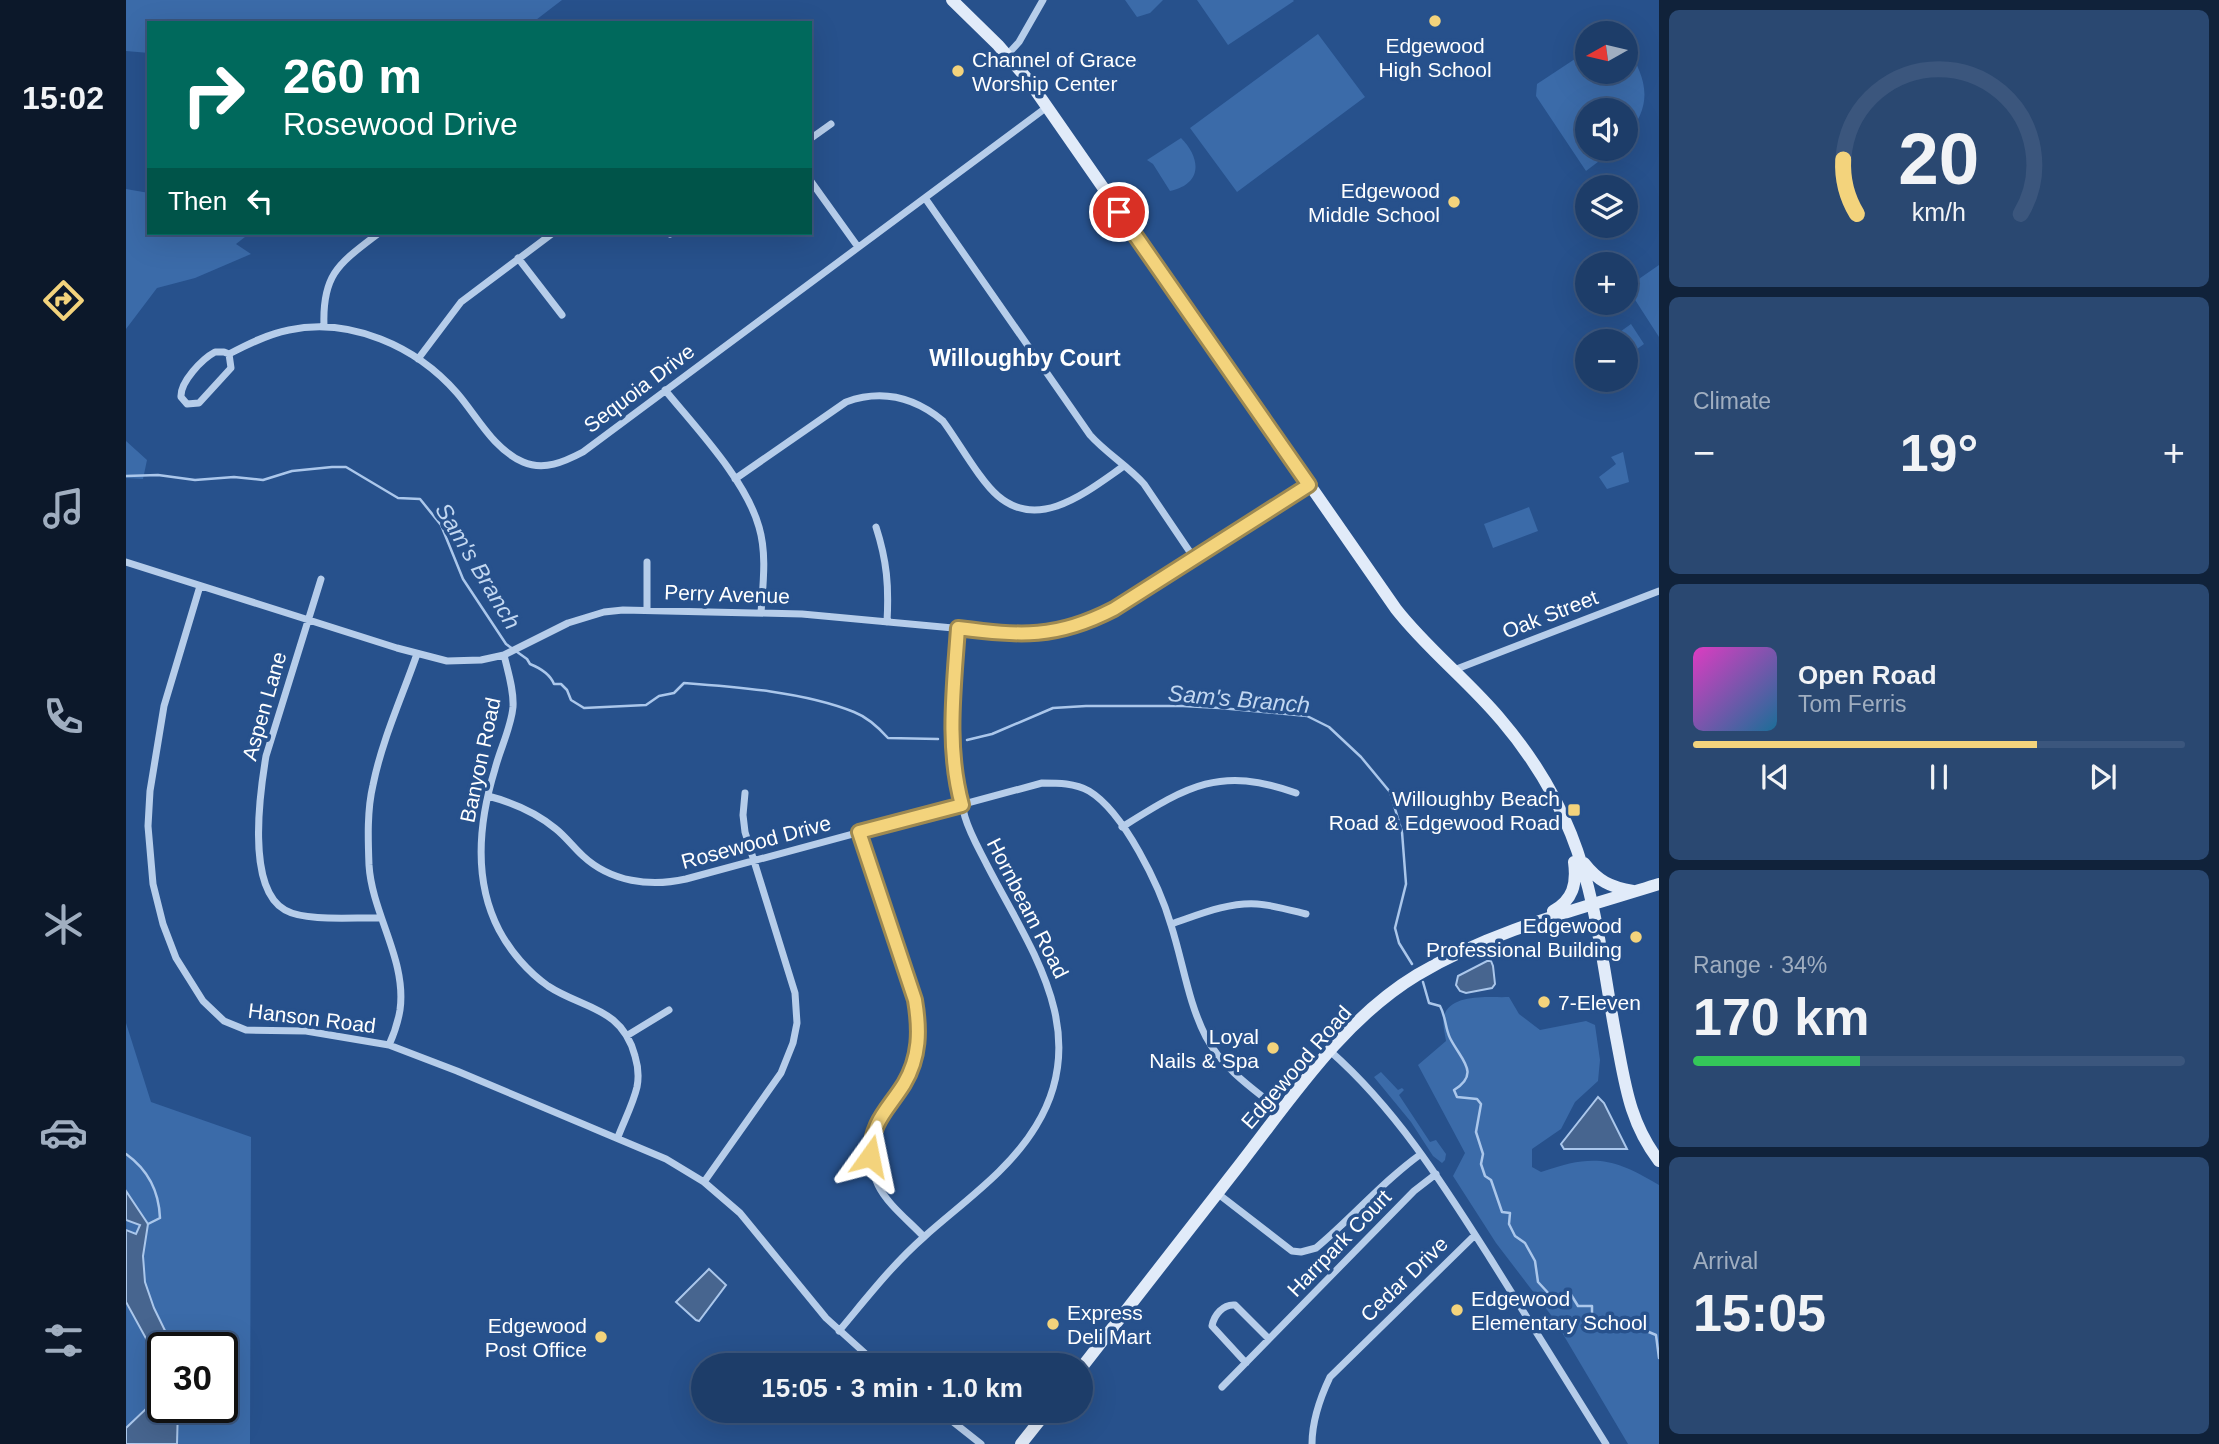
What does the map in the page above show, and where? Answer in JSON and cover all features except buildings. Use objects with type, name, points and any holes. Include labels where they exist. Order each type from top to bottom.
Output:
[{"type":"street","points":[[952,0],[1007,55],[1047,107],[1396,609],[1411,628],[1503,721],[1547,785],[1571,834],[1593,904],[1629,1102],[1644,1140],[1659,1161]]},
{"type":"street","points":[[1007,55],[1043,0]]},
{"type":"street","name":"Sequoia Drive","points":[[229,354],[231,368],[199,403],[193,405],[184,401],[181,397],[183,386],[207,358],[219,352],[229,354],[275,334],[324,326],[379,339],[401,348],[455,391],[505,451],[530,464],[555,465],[583,452],[1047,107]]},
{"type":"street","points":[[812,138],[831,124]]},
{"type":"street","points":[[812,183],[858,247]]},
{"type":"street","points":[[925,198],[1090,435],[1144,484],[1194,558]]},
{"type":"street","points":[[324,326],[324,298],[333,273],[377,235]]},
{"type":"street","points":[[418,359],[461,302],[550,235]]},
{"type":"street","points":[[518,258],[562,315]]},
{"type":"street","points":[[665,390],[735,479],[750,503],[760,527],[764,558],[761,612]]},
{"type":"street","points":[[735,479],[846,402],[883,395],[908,400],[943,421],[997,496],[1016,506],[1035,510],[1060,507],[1124,466]]},
{"type":"street","name":"Perry Avenue","points":[[126,562],[417,654],[455,661],[504,655],[568,623],[622,610],[761,612],[1028,635],[1064,630],[1089,622],[1114,609],[1309,485]]},
{"type":"street","points":[[876,527],[889,582],[887,622]]},
{"type":"street","points":[[647,562],[648,609]]},
{"type":"street","name":"Aspen Lane","points":[[321,579],[266,756],[259,842],[266,886],[277,904],[295,914],[381,918]]},
{"type":"street","name":"Hanson Road","points":[[200,586],[164,706],[149,803],[148,847],[153,884],[163,924],[176,958],[203,1001],[214,1013],[235,1027],[261,1031],[332,1034],[389,1045],[666,1159],[704,1182],[751,1225],[806,1294],[839,1331],[864,1353]]},
{"type":"street","name":"Oak Street","points":[[1453,671],[1659,591]]},
{"type":"street","name":"Hornbeam Road","points":[[839,1331],[884,1275],[1023,1147],[1050,1094],[1057,1066],[1056,1018],[1043,970],[971,833],[956,781],[952,741],[958,628]]},
{"type":"street","points":[[389,1045],[400,1009],[400,992],[398,975],[369,867],[369,810],[381,754],[417,654]]},
{"type":"street","name":"Banyon Road","points":[[504,655],[513,708],[482,827],[485,887],[499,930],[534,975],[549,986],[613,1018],[628,1035]]},
{"type":"street","points":[[1122,827],[1172,796],[1210,782],[1262,782],[1296,793]]},
{"type":"street","name":"Rosewood Drive","points":[[488,796],[534,815],[555,829],[596,867],[626,879],[649,883],[674,882],[1042,783],[1074,785],[1097,797],[1109,808],[1133,841],[1171,924],[1196,1012],[1216,1054],[1243,1081],[1281,1111]]},
{"type":"street","points":[[704,1182],[781,1073],[793,1043],[797,1023],[795,992],[745,832],[743,815],[746,793]]},
{"type":"street","points":[[859,832],[915,1000],[919,1021],[918,1047],[911,1069],[878,1121],[873,1135],[872,1167],[878,1186],[923,1237]]},
{"type":"street","points":[[1538,920],[1562,907],[1575,887],[1571,834]]},
{"type":"street","points":[[1578,857],[1601,882],[1615,888],[1637,891]]},
{"type":"street","name":"Edgewood Road","points":[[1093,1353],[1329,1051],[1382,1001],[1415,976],[1462,950],[1538,920],[1659,884]]},
{"type":"street","points":[[1171,924],[1232,905],[1258,904],[1306,914]]},
{"type":"street","points":[[618,1137],[633,1098],[638,1075],[635,1054],[628,1035],[669,1010]]},
{"type":"street","name":"Cedar Drive","points":[[1312,1444],[1315,1418],[1322,1394],[1331,1377],[1475,1235],[1436,1174],[1378,1098],[1329,1051]]},
{"type":"street","points":[[1217,1193],[1292,1251],[1309,1251],[1357,1212],[1400,1169],[1421,1154]]},
{"type":"street","name":"Harrpark Court","points":[[1222,1387],[1414,1191],[1436,1174]]},
{"type":"street","points":[[1475,1235],[1606,1444]]},
{"type":"street","points":[[1246,1363],[1212,1326],[1213,1320],[1223,1307],[1235,1304],[1269,1339]]},
{"type":"street","points":[[954,1423],[981,1444]]},
{"type":"street","points":[[1021,1444],[1038,1423]]},
{"type":"shaded area","points":[[126,0],[562,0],[535,21],[147,21],[147,53],[126,51]]},
{"type":"shaded area","points":[[1125,0],[1163,0],[1150,13],[1137,17]]},
{"type":"shaded area","points":[[1197,0],[1293,0],[1294,1],[1228,45]]},
{"type":"shaded area","points":[[1318,34],[1365,97],[1237,192],[1190,128]]},
{"type":"shaded area","points":[[1575,59],[1575,84],[1638,84],[1638,67],[1643,81],[1644,102],[1638,119],[1638,98],[1575,98],[1575,154],[1536,96],[1537,84]]},
{"type":"shaded area","points":[[1181,138],[1192,154],[1195,169],[1188,183],[1170,191],[1153,164],[1147,160]]},
{"type":"shaded area","points":[[1579,161],[1599,161],[1586,171]]},
{"type":"shaded area","points":[[126,189],[147,193],[147,235],[247,235],[236,244],[251,254],[195,278],[157,288],[126,329]]},
{"type":"shaded area","points":[[1659,265],[1659,337],[1638,304],[1638,280]]},
{"type":"shaded area","points":[[1638,335],[1644,344],[1638,348]]},
{"type":"shaded area","points":[[126,441],[147,460],[143,479],[126,478]]},
{"type":"shaded area","points":[[1623,452],[1629,482],[1607,489],[1599,477],[1616,464],[1611,457]]},
{"type":"shaded area","points":[[1529,507],[1538,531],[1493,548],[1484,524]]},
{"type":"shaded area","points":[[1491,961],[1493,966],[1495,984],[1492,988],[1466,993],[1460,991],[1456,985],[1458,976]]},
{"type":"shaded area","points":[[1509,997],[1519,1014],[1540,1030],[1586,1021],[1595,1025],[1600,1060],[1598,1081],[1575,1102],[1561,1129],[1532,1149],[1532,1167],[1541,1172],[1575,1162],[1602,1161],[1628,1169],[1659,1185],[1659,1444],[1628,1444],[1554,1319],[1496,1243],[1453,1176],[1465,1153],[1418,1065],[1446,1041],[1443,1019],[1450,1007],[1465,999]]},
{"type":"shaded area","points":[[126,1023],[151,1102],[251,1137],[250,1444],[126,1444]]},
{"type":"shaded area","points":[[1381,1072],[1398,1090],[1404,1090],[1399,1095],[1430,1142],[1436,1140],[1446,1154],[1442,1163],[1433,1156],[1411,1122],[1374,1077]]},
{"type":"shaded area","points":[[1598,1097],[1604,1103],[1627,1149],[1564,1149],[1561,1144]]},
{"type":"shaded area","points":[[126,1191],[148,1224],[143,1256],[145,1282],[166,1332],[147,1332],[147,1340],[126,1302],[126,1230],[136,1234],[140,1225],[126,1220]]},
{"type":"shaded area","points":[[709,1269],[726,1285],[699,1321],[676,1302]]},
{"type":"shaded area","points":[[147,1408],[147,1423],[178,1423],[177,1444],[126,1444],[126,1428]]},
{"type":"waterway","name":"Sam's Branch","points":[[126,476],[158,475],[195,480],[234,477],[263,480],[292,471],[346,467],[398,498],[420,499],[441,525],[463,579],[506,644],[544,672],[554,684],[561,684],[571,700],[584,708],[646,705],[659,696],[674,693],[684,683],[726,686],[792,695],[835,705],[864,717],[888,738],[938,739]]},
{"type":"waterway","name":"Sam's Branch","points":[[967,740],[992,734],[1053,708],[1086,706],[1220,708],[1307,716],[1329,727],[1361,757],[1390,792],[1402,832],[1406,884],[1395,928],[1399,943],[1412,964]]},
{"type":"waterway","name":"Sam's Branch","points":[[1423,982],[1429,1003],[1440,1006],[1450,1038],[1468,1072],[1462,1084],[1454,1090],[1457,1097],[1477,1099],[1481,1104],[1476,1132],[1483,1154],[1481,1164],[1485,1176],[1491,1180],[1502,1212],[1510,1213],[1509,1224],[1515,1236],[1525,1243],[1535,1261],[1538,1282],[1551,1296],[1570,1293],[1578,1306],[1592,1306],[1592,1317],[1600,1324],[1641,1325],[1644,1330],[1656,1335],[1659,1358]]},
{"type":"waterway","points":[[126,1154],[146,1174],[157,1199],[160,1218],[148,1224]]},
{"type":"place","name":"Edgewood High School","points":[[1435,21]]},
{"type":"place","name":"Channel of Grace Worship Center","points":[[958,71]]},
{"type":"place","name":"Edgewood Middle School","points":[[1454,202]]},
{"type":"place","name":"Willoughby Beach Road & Edgewood Road","points":[[1574,810]]},
{"type":"place","name":"Edgewood Professional Building","points":[[1636,937]]},
{"type":"place","name":"7-Eleven","points":[[1544,1002]]},
{"type":"place","name":"Loyal Nails & Spa","points":[[1273,1048]]},
{"type":"place","name":"Edgewood Elementary School","points":[[1457,1310]]},
{"type":"place","name":"Express Deli Mart","points":[[1053,1324]]},
{"type":"place","name":"Edgewood Post Office","points":[[601,1337]]},
{"type":"district","name":"Willoughby Court","points":[[1025,358]]},
{"type":"route","points":[[870,1156],[878,1121],[911,1069],[918,1047],[919,1021],[915,1000],[859,832],[962,805],[956,781],[952,741],[958,628],[1028,635],[1064,630],[1089,622],[1114,609],[1309,485],[1119,212]]}]
